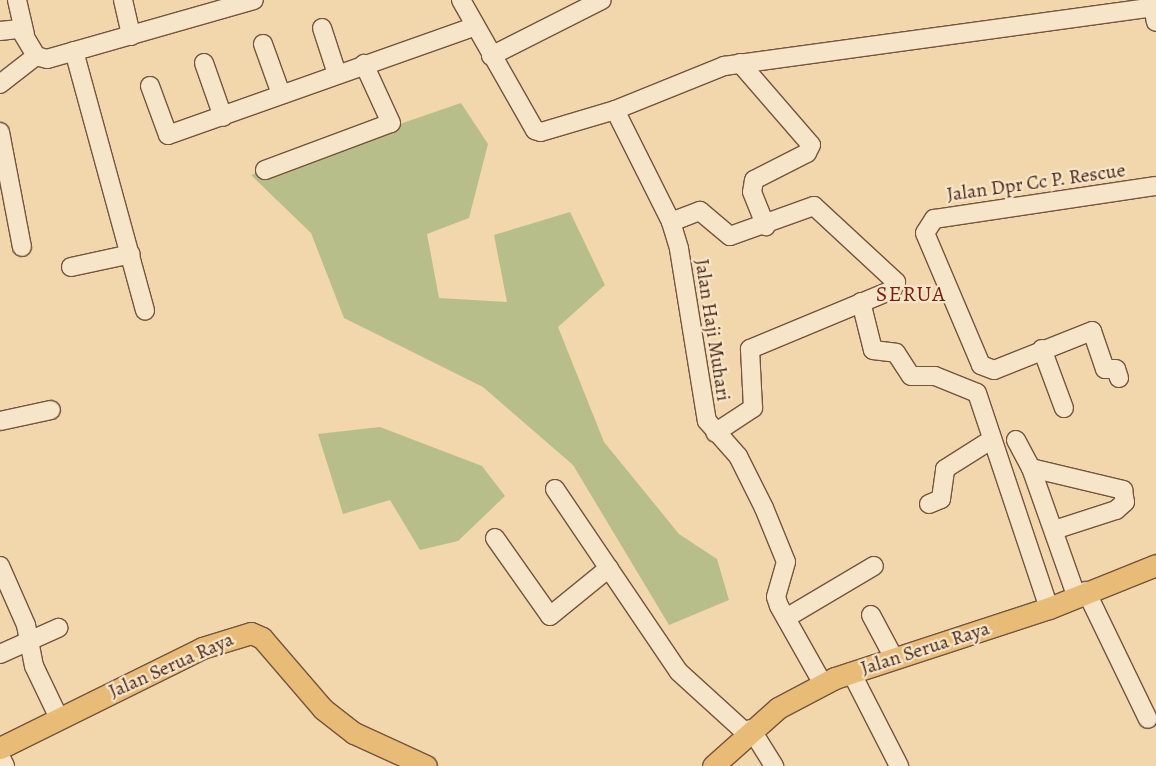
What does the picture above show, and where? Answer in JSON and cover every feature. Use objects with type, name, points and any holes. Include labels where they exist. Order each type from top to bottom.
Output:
[{"type":"main road","name":"Jalan Serua Raya","points":[[716,765],[749,731],[823,684],[851,672],[1049,608],[1081,593],[1156,565]]},
{"type":"main road","name":"Jalan Serua Raya","points":[[0,748],[58,716],[202,648],[251,633],[262,638],[323,709],[354,733],[426,766]]},
{"type":"street","points":[[18,0],[25,34],[36,56],[47,59],[131,36],[229,4],[254,0]]},
{"type":"street","points":[[123,0],[131,36]]},
{"type":"street","points":[[461,0],[491,56],[535,130],[549,130],[615,110],[740,63],[1154,9]]},
{"type":"street","points":[[491,56],[602,0]]},
{"type":"street","points":[[150,86],[168,135],[474,26]]},
{"type":"street","points":[[322,28],[337,74]]},
{"type":"street","points":[[0,31],[20,29],[25,34]]},
{"type":"street","points":[[263,44],[281,94]]},
{"type":"street","points":[[74,52],[145,310]]},
{"type":"street","points":[[0,84],[36,56]]},
{"type":"street","points":[[204,63],[223,117]]},
{"type":"street","points":[[740,63],[810,145],[807,152],[754,180],[752,192],[766,226]]},
{"type":"street","points":[[265,170],[391,122],[364,64]]},
{"type":"street","name":"Jalan Haji Muhari","points":[[615,110],[671,222],[683,263],[701,403],[715,433],[738,456],[783,552],[785,570],[776,597],[823,684]]},
{"type":"street","points":[[0,132],[22,247]]},
{"type":"street","name":"Jalan Dpr Cc P. Rescue","points":[[987,369],[981,365],[933,254],[925,233],[927,225],[934,219],[990,208],[1156,186]]},
{"type":"street","points":[[671,222],[696,210],[726,236],[766,226],[814,206],[896,282],[892,290],[750,349],[753,408],[715,433]]},
{"type":"street","points":[[71,267],[131,254]]},
{"type":"street","points":[[861,302],[873,350],[896,352],[911,376],[935,376],[955,387],[973,390]]},
{"type":"street","points":[[973,390],[987,369],[1092,331],[1105,369],[1116,369],[1119,378]]},
{"type":"street","points":[[1042,349],[1064,408]]},
{"type":"street","points":[[973,390],[1049,608]]},
{"type":"street","points":[[0,421],[52,410]]},
{"type":"street","points":[[929,504],[942,496],[945,469],[991,440]]},
{"type":"street","points":[[1016,440],[1031,468],[1054,530],[1081,593],[1148,719]]},
{"type":"street","points":[[1031,468],[1123,490],[1125,502],[1116,510],[1054,530]]},
{"type":"street","points":[[555,489],[679,672],[749,731],[774,766]]},
{"type":"street","points":[[495,538],[550,616],[609,568]]},
{"type":"street","points":[[786,618],[874,566]]},
{"type":"street","points":[[2,578],[58,716]]},
{"type":"street","points":[[871,615],[894,658]]},
{"type":"street","points":[[0,654],[58,628]]},
{"type":"street","points":[[851,672],[899,766]]},
{"type":"street","points":[[0,756],[5,766]]},
{"type":"green space","points":[[461,103],[488,144],[469,218],[427,234],[439,298],[507,302],[494,235],[570,212],[605,285],[558,327],[604,442],[679,534],[717,559],[729,600],[669,625],[573,465],[483,387],[344,318],[311,233],[251,175]]},
{"type":"green space","points":[[380,427],[482,466],[505,496],[458,541],[420,550],[390,500],[343,514],[318,434]]},
{"type":"district","name":"SERUA","points":[[911,295]]}]
